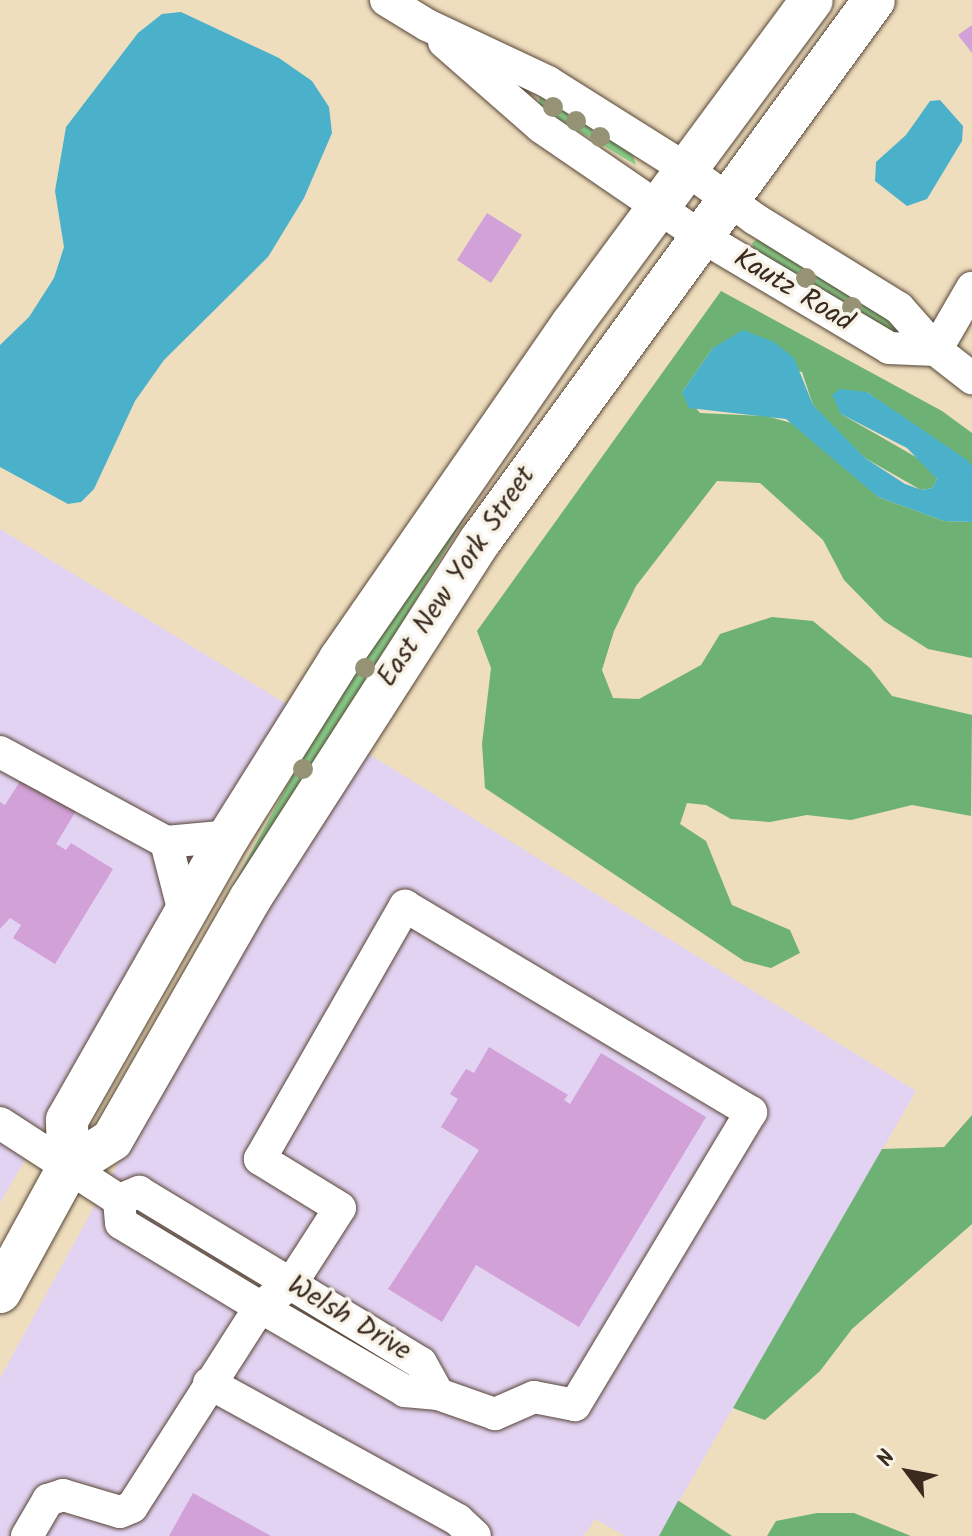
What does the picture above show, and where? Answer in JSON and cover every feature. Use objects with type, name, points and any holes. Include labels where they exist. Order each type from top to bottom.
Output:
[{"type":"main road","name":"East New York Street","points":[[68,1168],[67,1120],[229,836],[442,509],[659,206],[812,0]]},
{"type":"main road","name":"East New York Street","points":[[0,1292],[68,1168],[112,1140],[250,899],[400,661],[699,235],[874,0]]},
{"type":"street","points":[[386,0],[427,25]]},
{"type":"street","name":"Kautz Road","points":[[427,25],[548,82],[686,169],[725,199],[899,308],[936,350],[972,378]]},
{"type":"street","name":"Kautz Road","points":[[427,25],[541,127],[699,235],[889,348],[936,350]]},
{"type":"street","points":[[936,350],[972,288]]},
{"type":"street","points":[[0,752],[166,842],[229,836]]},
{"type":"street","points":[[166,842],[184,912]]},
{"type":"street","points":[[27,1536],[48,1500],[63,1495],[120,1512],[132,1507],[260,1307],[291,1284],[340,1208],[260,1159],[405,906],[751,1112],[575,1405],[534,1397],[495,1414],[438,1394]]},
{"type":"street","name":"Welsh Drive","points":[[0,1123],[119,1200]]},
{"type":"street","name":"Welsh Drive","points":[[119,1200],[139,1192],[421,1363],[438,1394]]},
{"type":"street","name":"Welsh Drive","points":[[119,1200],[121,1223],[405,1391],[438,1394]]},
{"type":"street","points":[[209,1383],[458,1520],[475,1536]]},
{"type":"shaded area","points":[[0,529],[288,705],[0,1203]]},
{"type":"shaded area","points":[[362,750],[916,1091],[659,1536],[625,1536],[595,1519],[584,1536],[0,1536],[0,1378],[149,1107]]},
{"type":"green space","points":[[539,96],[631,149],[636,165],[540,108]]},
{"type":"green space","points":[[757,239],[897,325],[898,333],[890,340],[755,254],[752,243]]},
{"type":"green space","points":[[721,291],[942,411],[972,433],[972,466],[867,392],[841,414],[928,464],[937,479],[932,488],[921,490],[865,458],[833,427],[813,405],[802,372],[713,348],[682,392],[700,413],[766,416],[799,425],[878,497],[944,521],[972,522],[972,658],[928,649],[884,621],[844,580],[823,540],[760,483],[717,481],[636,586],[614,631],[602,670],[613,698],[639,699],[701,665],[720,634],[772,617],[813,621],[870,668],[892,696],[972,715],[971,816],[912,805],[851,820],[807,815],[770,822],[731,819],[706,805],[687,803],[680,824],[706,841],[732,905],[790,930],[800,953],[771,968],[744,961],[485,788],[482,744],[491,668],[477,631]]},
{"type":"green space","points":[[482,488],[231,902],[226,899],[318,728]]},
{"type":"green space","points":[[972,1115],[972,1224],[852,1329],[820,1371],[765,1420],[733,1408],[882,1149],[944,1147]]},
{"type":"green space","points":[[679,1501],[732,1536],[659,1536]]},
{"type":"green space","points":[[817,1513],[854,1513],[911,1536],[767,1536],[776,1521]]},
{"type":"water","points":[[181,12],[279,58],[312,81],[329,107],[332,133],[304,198],[268,257],[164,360],[135,401],[94,489],[81,502],[68,504],[0,467],[0,345],[29,317],[54,278],[64,247],[55,191],[66,127],[138,33],[162,14]]},
{"type":"water","points":[[940,100],[963,126],[962,141],[927,199],[907,206],[875,181],[876,162],[906,135],[930,101]]},
{"type":"water","points":[[743,330],[774,342],[794,358],[813,405],[865,458],[905,484],[922,490],[932,488],[937,479],[907,448],[841,414],[832,395],[840,389],[867,392],[967,460],[972,466],[972,522],[944,521],[878,497],[786,419],[689,408],[682,392],[713,348]]},
{"type":"building","points":[[972,25],[972,53],[958,35]]},
{"type":"building","points":[[487,213],[522,235],[491,283],[457,260]]},
{"type":"building","points":[[22,778],[76,811],[56,844],[66,850],[71,843],[113,869],[55,964],[13,938],[21,925],[10,918],[0,929],[0,802],[5,805]]},
{"type":"building","points":[[489,1047],[568,1095],[564,1100],[570,1104],[601,1053],[706,1117],[579,1327],[476,1265],[442,1322],[388,1289],[479,1150],[441,1127],[458,1099],[450,1094],[466,1069],[474,1073]]},
{"type":"building","points":[[193,1493],[271,1536],[169,1536]]}]
